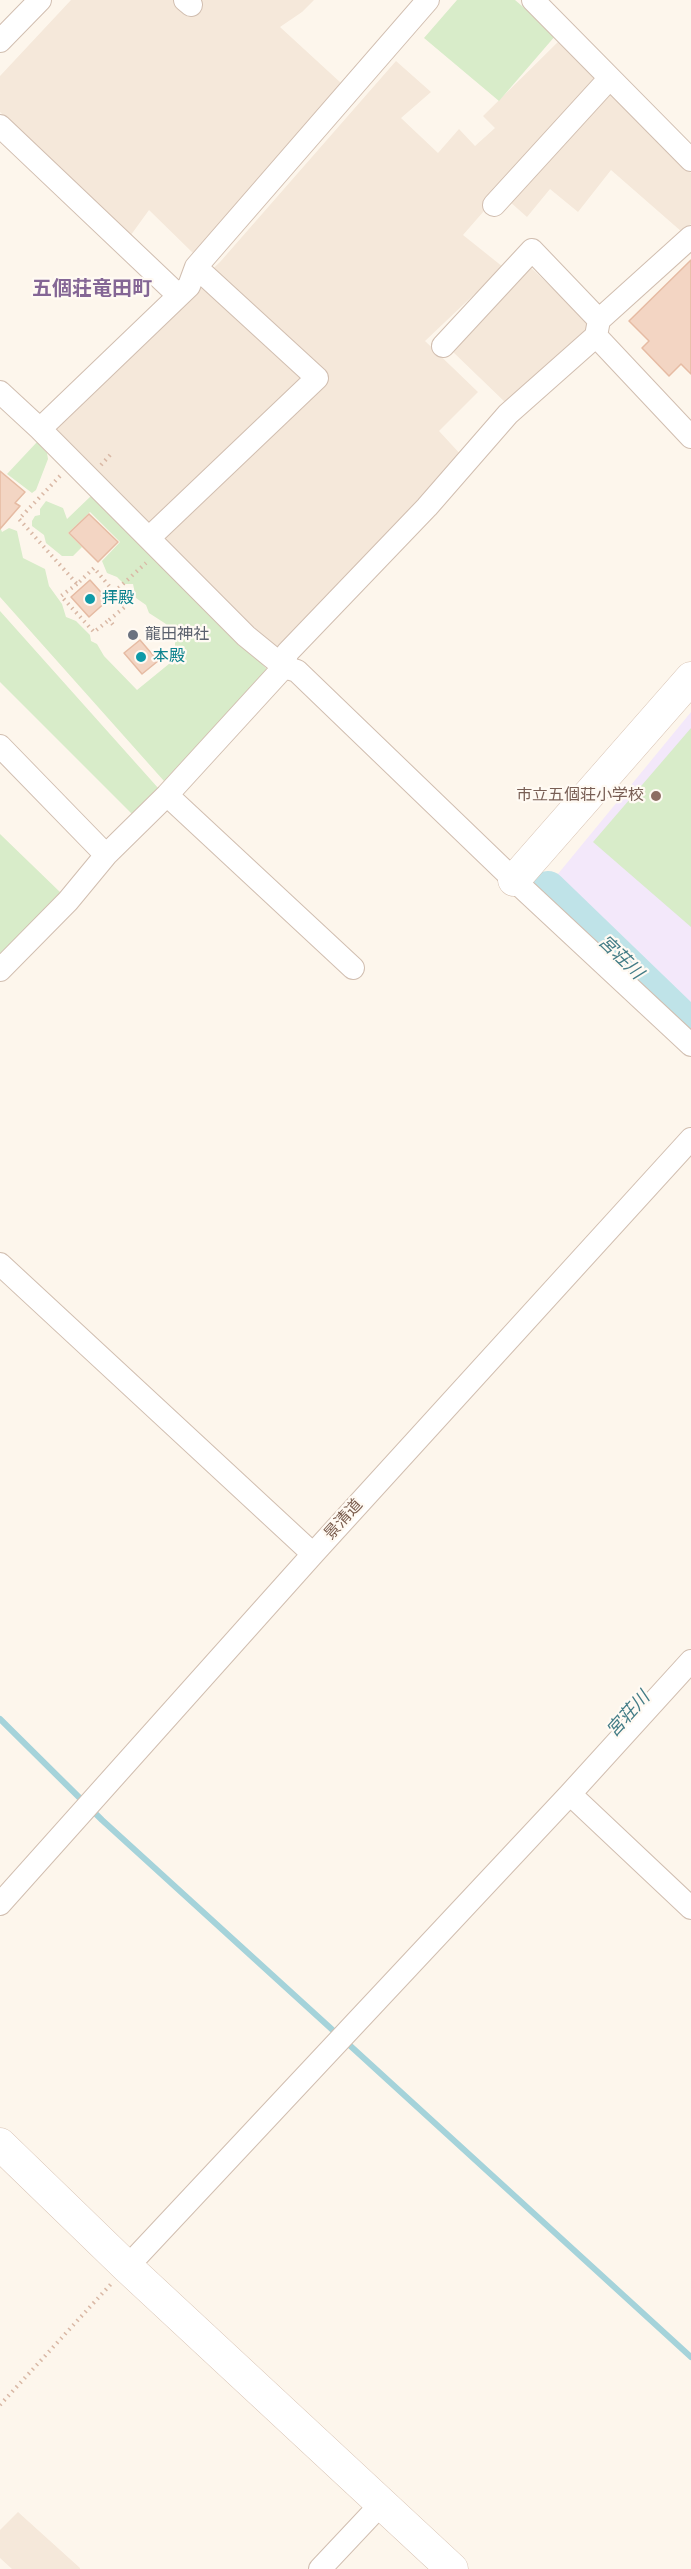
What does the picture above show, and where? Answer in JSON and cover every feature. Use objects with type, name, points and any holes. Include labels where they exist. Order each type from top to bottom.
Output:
[{"type":"street","points":[[0,41],[40,0]]},
{"type":"street","points":[[40,429],[189,285],[196,267],[428,0]]},
{"type":"street","points":[[533,0],[691,160]]},
{"type":"street","points":[[494,205],[609,79]]},
{"type":"street","points":[[0,126],[178,295]]},
{"type":"street","points":[[0,970],[68,901],[106,855],[167,795],[284,667],[287,653],[427,507],[508,414],[691,237]]},
{"type":"street","points":[[443,346],[532,250],[691,437]]},
{"type":"street","points":[[155,544],[317,378],[196,267]]},
{"type":"street","points":[[0,392],[40,429],[246,636],[284,667],[297,671],[514,880],[691,1045]]},
{"type":"street","points":[[514,880],[691,678]]},
{"type":"street","points":[[0,746],[106,855]]},
{"type":"street","points":[[167,795],[352,968]]},
{"type":"street","name":"景清道","points":[[0,1904],[313,1554],[691,1139]]},
{"type":"street","points":[[0,1264],[313,1554]]},
{"type":"street","points":[[127,2267],[570,1794],[691,1661]]},
{"type":"street","points":[[570,1794],[691,1908]]},
{"type":"street","points":[[0,2144],[127,2267],[452,2569]]},
{"type":"street","points":[[320,2569],[382,2502]]},
{"type":"path","points":[[73,462],[19,519],[77,584]]},
{"type":"path","points":[[114,592],[155,544]]},
{"type":"path","points":[[94,568],[126,606],[94,632],[62,596],[77,584],[94,568]]},
{"type":"path","points":[[109,620],[114,626]]},
{"type":"path","points":[[0,2405],[127,2267]]},
{"type":"shaded area","points":[[71,0],[314,0],[302,12],[280,27],[341,83],[194,254],[149,210],[128,239],[0,112],[0,76]]},
{"type":"shaded area","points":[[561,39],[600,78],[463,235],[503,267],[425,341],[478,392],[439,431],[463,457],[280,653],[48,427],[220,262],[396,61],[431,92],[401,118],[438,153],[459,129],[475,146],[495,128],[483,116]]},
{"type":"shaded area","points":[[609,87],[691,173],[691,224],[682,232],[611,170],[578,212],[550,189],[527,217],[509,201]]},
{"type":"shaded area","points":[[527,264],[591,325],[507,404],[452,351]]},
{"type":"shaded area","name":"市立五個荘小学校","points":[[691,712],[691,1012],[553,880]]},
{"type":"shaded area","points":[[18,2512],[80,2569],[12,2569],[0,2558],[0,2530]]},
{"type":"green space","points":[[457,0],[515,0],[556,35],[499,101],[424,38]]},
{"type":"green space","points":[[37,442],[47,453],[48,459],[36,490],[32,493],[7,474]]},
{"type":"green space","name":"龍田神社","points":[[92,495],[267,669],[164,781],[0,597],[0,527],[2,532],[9,528],[17,531],[23,558],[45,569],[49,586],[62,604],[66,617],[76,621],[90,635],[91,641],[97,644],[104,656],[137,690],[175,659],[175,642],[166,624],[149,613],[146,605],[136,598],[133,584],[124,584],[117,577],[107,573],[102,561],[120,542],[90,512],[68,533],[82,547],[73,556],[62,556],[46,543],[44,535],[32,526],[32,521],[35,516],[40,515],[40,509],[46,501],[63,508],[67,519]]},
{"type":"green space","points":[[0,611],[159,789],[132,814],[0,682]]},
{"type":"green space","points":[[691,728],[691,927],[593,842]]},
{"type":"green space","points":[[0,834],[61,893],[0,956]]},
{"type":"building","points":[[691,260],[691,374],[681,364],[669,376],[642,348],[649,341],[629,321]]},
{"type":"building","points":[[0,471],[25,492],[15,503],[20,506],[0,529]]},
{"type":"building","points":[[89,514],[118,542],[98,562],[69,533]]},
{"type":"building","name":"拝殿","points":[[90,580],[108,600],[89,617],[71,597]]},
{"type":"building","name":"本殿","points":[[140,640],[158,661],[142,674],[124,653]]},
{"type":"waterway","name":"宮荘川","points":[[548,889],[691,1027]]},
{"type":"waterway","points":[[0,1719],[102,1820],[337,2034]]},
{"type":"waterway","points":[[345,2041],[691,2357]]},
{"type":"place","name":"拝殿","points":[[90,599]]},
{"type":"place","name":"龍田神社","points":[[133,635]]},
{"type":"place","name":"本殿","points":[[141,657]]},
{"type":"place","name":"市立五個荘小学校","points":[[656,796]]},
{"type":"district","name":"五個荘竜田町","points":[[92,290]]}]
